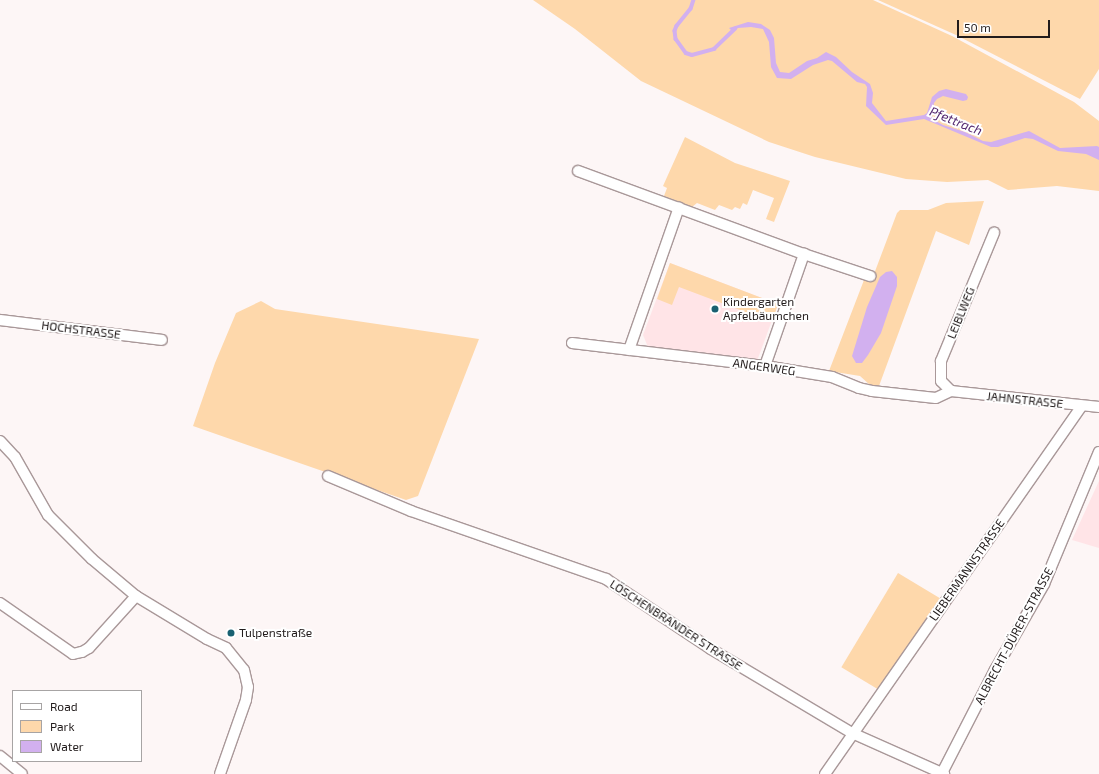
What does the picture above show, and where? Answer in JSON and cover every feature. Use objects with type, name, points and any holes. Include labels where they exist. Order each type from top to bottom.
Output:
[{"type":"street","points":[[578,171],[804,254],[870,276]]},
{"type":"street","points":[[629,350],[679,207]]},
{"type":"street","name":"LEIBLWEG","points":[[951,391],[941,381],[941,361],[994,233]]},
{"type":"street","points":[[765,366],[804,254]]},
{"type":"street","name":"HOCHSTRASSE","points":[[0,320],[162,340]]},
{"type":"street","name":"ANGERWEG","points":[[572,343],[765,366],[832,377],[859,388],[872,391],[936,398],[951,391]]},
{"type":"street","name":"JAHNSTRASSE","points":[[951,391],[1099,407]]},
{"type":"street","name":"LIEBERMANNSTRASSE","points":[[825,774],[852,733],[1082,406]]},
{"type":"street","points":[[0,441],[15,458],[48,515],[92,559],[136,596],[207,639],[226,648],[244,670],[248,687],[246,700],[220,774]]},
{"type":"street","name":"ALBRECHT-DÜRER-STRASSE","points":[[943,773],[995,670],[1044,584],[1099,452]]},
{"type":"street","name":"LÖSCHENBRANDER STRASSE","points":[[328,476],[410,511],[606,579],[711,649],[852,733],[943,773]]},
{"type":"street","points":[[0,603],[73,654],[82,652],[89,648],[136,596]]},
{"type":"street","points":[[0,756],[22,774]]},
{"type":"shaded area","name":"Kindergarten Apfelbäumchen","points":[[670,263],[778,304],[757,361],[648,347],[643,335]]},
{"type":"shaded area","points":[[1099,481],[1099,548],[1072,540]]},
{"type":"green space","points":[[533,0],[873,0],[952,36],[1074,102],[1099,121],[1099,191],[1057,186],[1008,190],[988,180],[947,182],[906,179],[815,157],[769,142],[641,81],[575,29]]},
{"type":"green space","points":[[878,0],[1099,0],[1099,69],[1080,99],[956,35]]},
{"type":"green space","points":[[685,137],[735,163],[790,181],[774,222],[766,219],[774,198],[753,190],[747,205],[743,203],[740,209],[735,207],[732,210],[719,205],[715,210],[697,203],[692,207],[664,196],[667,188],[663,186]]},
{"type":"green space","points":[[984,201],[969,245],[936,231],[879,386],[870,385],[860,376],[829,371],[864,280],[871,282],[897,213],[900,210],[928,210],[946,203]]},
{"type":"green space","points":[[670,263],[778,304],[772,322],[679,287],[672,305],[657,299]]},
{"type":"green space","points":[[261,301],[275,309],[479,339],[418,496],[406,500],[193,426],[215,363],[236,313]]},
{"type":"green space","points":[[898,573],[940,598],[883,693],[841,667]]},
{"type":"water","points":[[748,22],[761,24],[770,30],[774,38],[776,63],[780,72],[789,73],[807,61],[817,58],[826,52],[836,57],[852,72],[870,84],[873,93],[872,103],[886,121],[924,115],[927,113],[932,97],[939,91],[946,89],[966,94],[968,97],[967,100],[963,101],[943,96],[937,99],[934,103],[932,116],[936,121],[943,125],[965,132],[983,141],[991,142],[1029,131],[1060,148],[1097,146],[1099,147],[1099,160],[1086,154],[1058,151],[1033,139],[1025,138],[998,147],[991,147],[924,119],[886,125],[866,106],[867,87],[865,84],[857,82],[832,61],[828,60],[813,65],[791,79],[777,78],[771,67],[769,42],[763,29],[751,27],[738,28],[733,32],[729,28]]},
{"type":"water","points":[[892,271],[897,277],[897,286],[881,333],[862,363],[856,363],[852,356],[867,307],[880,277],[886,272]]},
{"type":"waterway","name":"Pfettrach","points":[[694,0],[691,9],[677,26],[675,31],[676,39],[686,53],[692,55],[714,49],[735,29]]},
{"type":"place","name":"Kindergarten Apfelbäumchen","points":[[715,309]]},
{"type":"place","name":"Tulpenstraße","points":[[231,633]]}]
